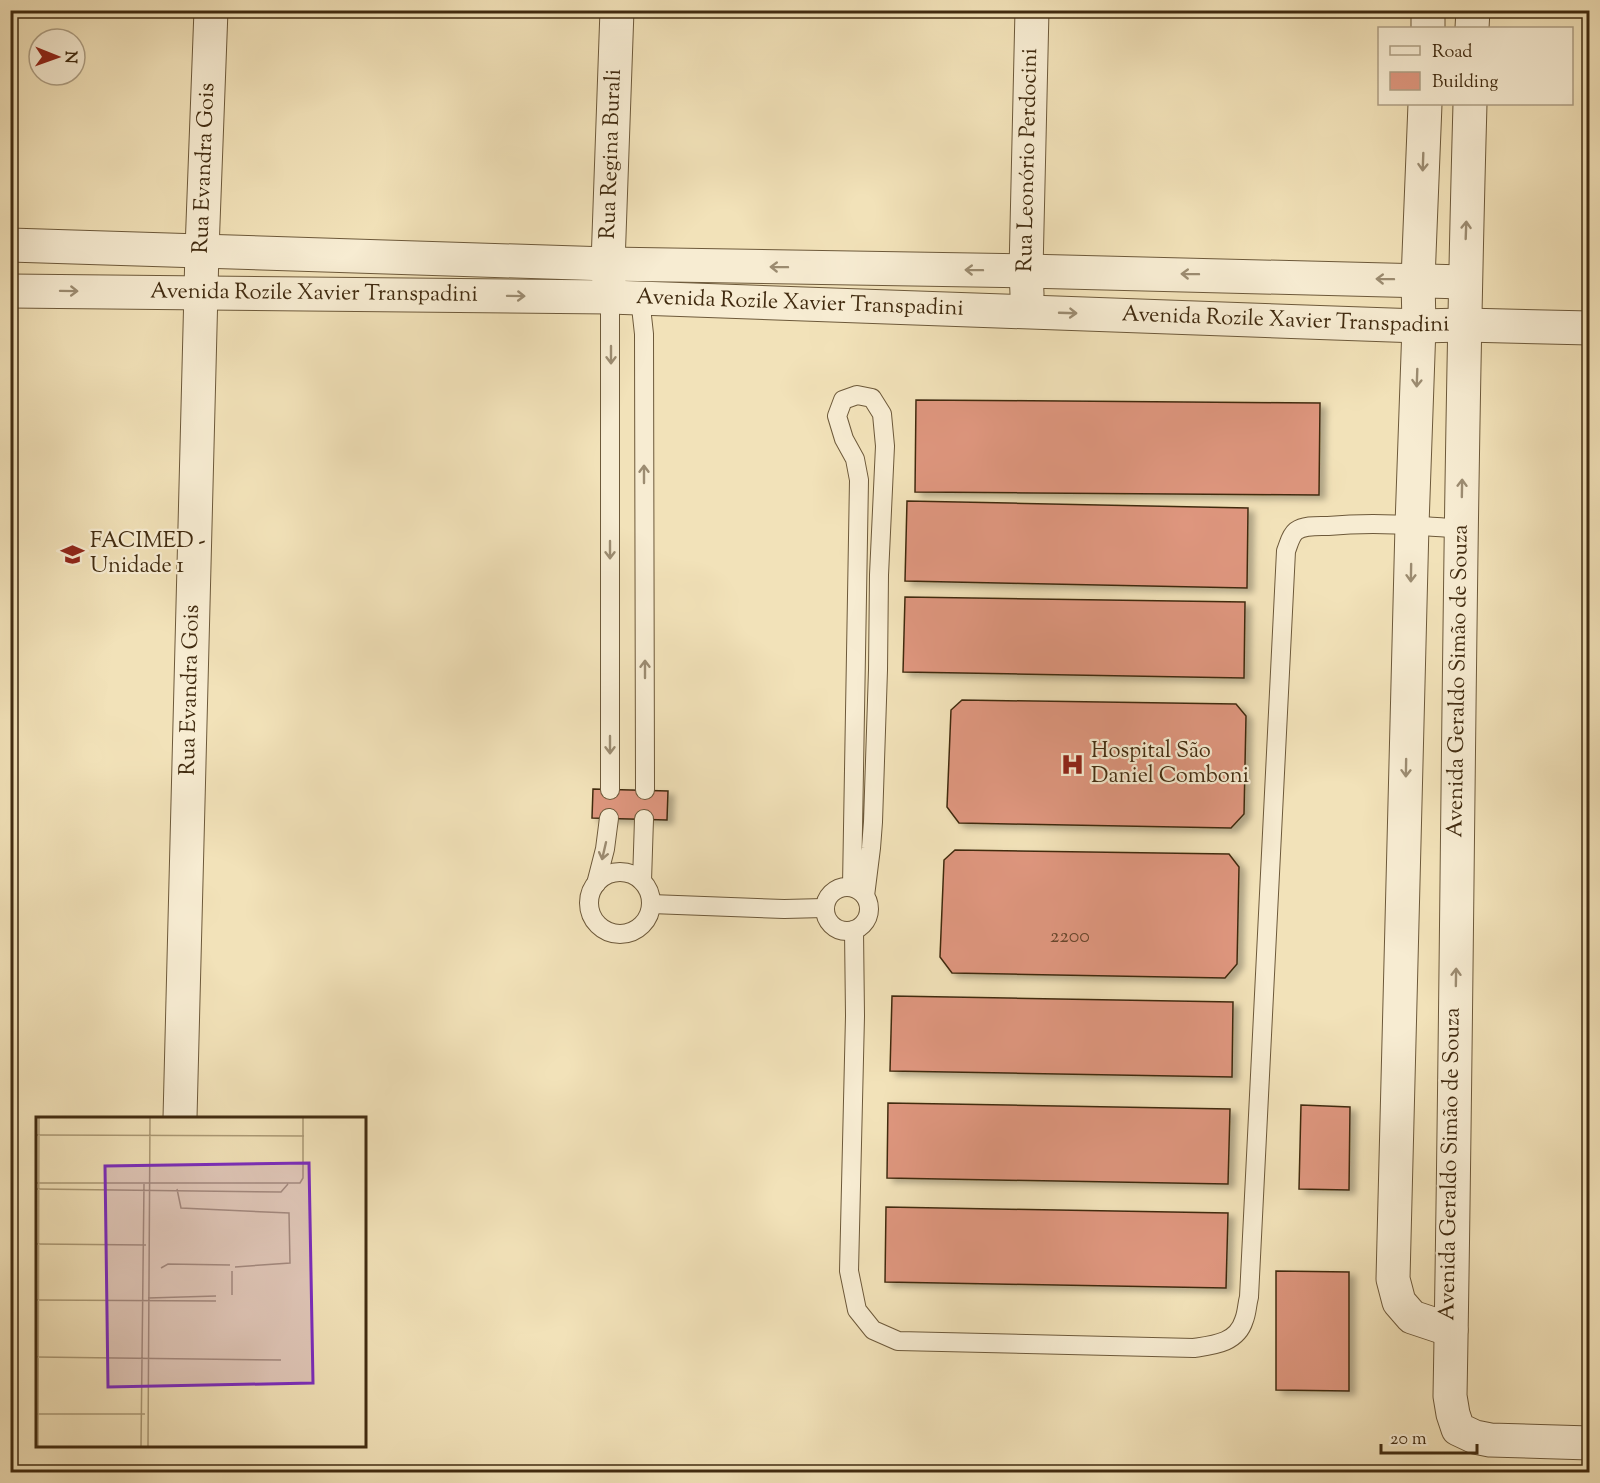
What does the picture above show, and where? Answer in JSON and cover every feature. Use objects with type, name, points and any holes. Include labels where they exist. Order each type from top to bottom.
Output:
[{"type":"street","name":"Rua Evandra Gois","points":[[180,1117],[202,250],[211,10]]},
{"type":"street","name":"Rua Regina Burali","points":[[617,10],[608,264],[625,297]]},
{"type":"street","name":"Rua Leonório Perdocini","points":[[1029,311],[1026,271],[1032,10]]},
{"type":"street","points":[[1428,10],[1428,27]]},
{"type":"street","points":[[1472,27],[1473,10]]},
{"type":"street","name":"Avenida Geraldo Simão de Souza","points":[[1425,105],[1418,280],[1419,326],[1393,1279],[1399,1302],[1412,1317],[1451,1330],[1461,530],[1470,105]]},
{"type":"street","name":"Avenida Rozile Xavier Transpadini","points":[[10,245],[608,264],[1465,282]]},
{"type":"street","name":"Avenida Rozile Xavier Transpadini","points":[[10,291],[625,297],[1419,326],[1590,328]]},
{"type":"street","points":[[1451,1330],[1450,1396],[1458,1429],[1475,1437],[1490,1440],[1590,1443]]},
{"type":"lane","points":[[609,790],[625,297]]},
{"type":"lane","points":[[625,297],[644,334],[645,790]]},
{"type":"lane","points":[[858,891],[839,887],[828,896],[825,908],[827,920],[842,931],[854,930],[861,926],[867,919],[869,911],[858,891],[859,480],[855,459],[844,439],[837,416],[843,400],[857,395],[872,398],[882,414],[885,446],[879,575],[873,822],[871,848],[858,891]]},
{"type":"lane","points":[[854,930],[855,1016],[849,1271],[857,1310],[873,1330],[898,1341],[1194,1348],[1218,1345],[1237,1334],[1244,1320],[1249,1297],[1287,551],[1290,537],[1298,529],[1364,523],[1461,530]]},
{"type":"lane","points":[[596,884],[606,875],[618,872],[631,874],[642,881],[649,892],[651,904],[648,917],[640,927],[628,933],[615,934],[603,930],[594,921],[590,909],[590,896],[596,884],[605,849],[609,818]]},
{"type":"lane","points":[[642,881],[644,819]]},
{"type":"lane","points":[[651,904],[784,909],[825,908]]},
{"type":"building","points":[[916,400],[1320,403],[1319,495],[915,492]]},
{"type":"building","points":[[907,501],[1248,508],[1247,588],[905,581]]},
{"type":"building","points":[[905,597],[1245,602],[1244,678],[903,672]]},
{"type":"building","points":[[962,700],[1236,704],[1246,716],[1244,814],[1231,828],[959,823],[947,807],[951,710]]},
{"type":"building","points":[[593,789],[668,791],[667,820],[592,818]]},
{"type":"building","points":[[955,850],[1229,854],[1239,867],[1237,964],[1225,978],[952,973],[940,957],[944,860]]},
{"type":"building","points":[[892,996],[1233,1002],[1232,1077],[890,1071]]},
{"type":"building","points":[[888,1103],[1230,1109],[1228,1184],[887,1178]]},
{"type":"building","points":[[1301,1105],[1350,1107],[1349,1190],[1299,1189]]},
{"type":"building","points":[[886,1207],[1228,1213],[1226,1288],[885,1282]]},
{"type":"building","points":[[1276,1271],[1349,1272],[1349,1391],[1276,1390]]},
{"type":"place","name":"FACIMED - Unidade 1","points":[[72,555]]},
{"type":"place","name":"Hospital São Daniel Comboni","points":[[1073,765]]}]
